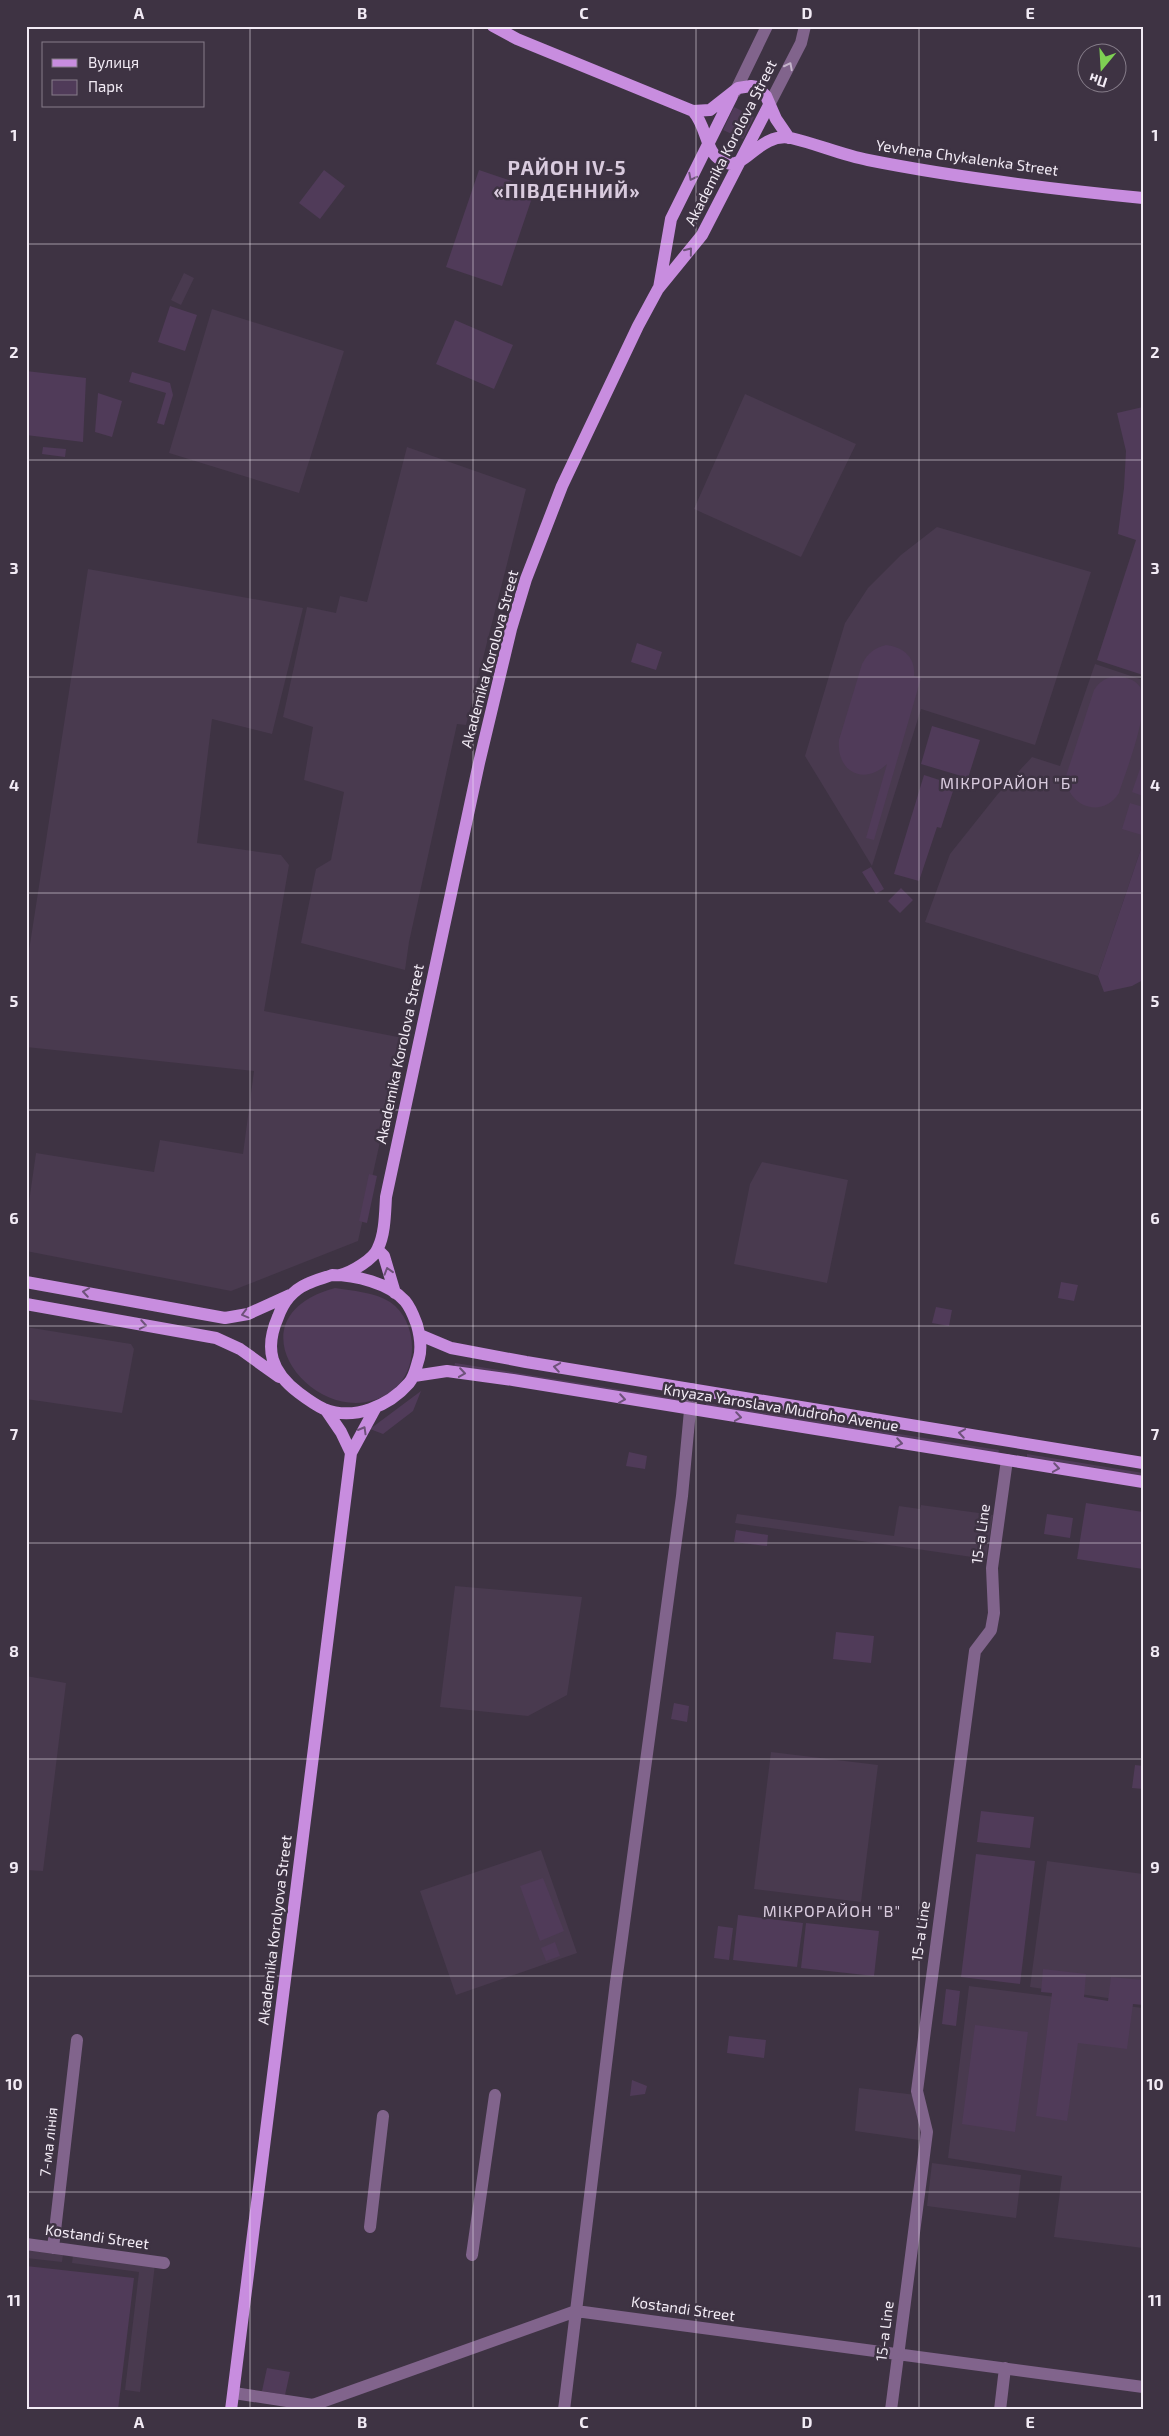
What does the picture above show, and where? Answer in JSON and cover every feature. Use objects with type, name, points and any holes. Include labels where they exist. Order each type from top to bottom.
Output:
[{"type":"main road","points":[[493,26],[517,39],[693,111],[710,110],[744,86],[757,87],[766,96],[776,119],[789,138]]},
{"type":"main road","points":[[658,289],[670,220],[735,92]]},
{"type":"main road","name":"Akademika Korolova Street","points":[[378,1250],[385,1216],[386,1197],[470,804],[511,629],[526,579],[562,486],[623,357],[658,289],[702,235],[769,105]]},
{"type":"main road","points":[[693,111],[703,124],[708,146],[720,160],[728,164],[740,162]]},
{"type":"main road","name":"Yevhena Chykalenka Street","points":[[740,162],[762,143],[789,138],[865,160],[938,173],[1143,198]]},
{"type":"main road","points":[[340,1275],[356,1269],[378,1250],[384,1256],[395,1293]]},
{"type":"main road","points":[[26,1282],[225,1318],[248,1314],[290,1295],[306,1284],[332,1275],[340,1275],[376,1284],[395,1293],[411,1311],[420,1335],[420,1352],[414,1376],[397,1396],[376,1407],[361,1412],[326,1410]]},
{"type":"main road","points":[[282,1379],[274,1365],[270,1350],[272,1332],[290,1295]]},
{"type":"main road","points":[[26,1304],[216,1338],[240,1349],[305,1398],[326,1410],[341,1432],[351,1453]]},
{"type":"main road","name":"Knyaza Yaroslava Mudroho Avenue","points":[[420,1335],[450,1348],[1143,1463]]},
{"type":"main road","name":"Knyaza Yaroslava Mudroho Avenue","points":[[414,1376],[447,1371],[1143,1482]]},
{"type":"main road","name":"Akademika Korolyova Street","points":[[231,2410],[351,1453],[376,1407]]},
{"type":"main road","points":[[1008,1460],[1010,1441]]},
{"type":"street","points":[[735,92],[768,26]]},
{"type":"street","name":"Akademika Korolova Street","points":[[769,105],[801,43],[806,26]]},
{"type":"street","points":[[564,2410],[616,1982],[682,1496],[692,1389]]},
{"type":"street","name":"15-a Line","points":[[891,2410],[927,2132],[916,2095],[921,2054],[975,1651],[991,1630],[994,1613],[992,1568],[1008,1460]]},
{"type":"street","name":"7-ма лінія","points":[[53,2248],[77,2040]]},
{"type":"street","points":[[472,2255],[495,2095]]},
{"type":"street","points":[[370,2227],[383,2116]]},
{"type":"street","name":"Kostandi Street","points":[[26,2244],[164,2263]]},
{"type":"street","name":"Kostandi Street","points":[[234,2393],[313,2405],[576,2311],[1143,2387]]},
{"type":"street","points":[[1000,2410],[1005,2368]]},
{"type":"shaded area","points":[[184,273],[194,278],[181,305],[171,300]]},
{"type":"shaded area","points":[[212,309],[344,351],[299,493],[169,453]]},
{"type":"shaded area","points":[[745,394],[856,444],[801,557],[694,509]]},
{"type":"shaded area","points":[[407,447],[526,489],[466,725],[457,724],[409,942],[405,970],[301,943],[316,869],[331,860],[344,792],[304,780],[313,727],[283,717],[307,607],[336,613],[340,596],[367,602]]},
{"type":"shaded area","points":[[937,527],[1091,572],[1035,745],[921,709],[872,866],[805,756],[845,623],[868,588],[901,555]]},
{"type":"shaded area","points":[[88,569],[303,608],[272,734],[212,719],[197,843],[281,855],[289,865],[264,1011],[403,1038],[358,1241],[231,1291],[26,1251],[26,1223],[36,1153],[154,1172],[160,1140],[243,1154],[254,1071],[26,1047],[26,970]]},
{"type":"shaded area","points":[[1095,664],[1143,680],[1143,843],[1098,976],[925,922],[950,854],[997,795],[1032,757],[1060,766]]},
{"type":"shaded area","points":[[762,1162],[848,1180],[827,1283],[734,1264],[750,1184]]},
{"type":"shaded area","points":[[26,1327],[131,1344],[134,1349],[122,1413],[26,1399]]},
{"type":"shaded area","points":[[921,1505],[993,1515],[986,1559],[735,1523],[737,1514],[894,1536],[899,1506],[920,1509]]},
{"type":"shaded area","points":[[455,1586],[582,1597],[567,1695],[528,1716],[440,1707]]},
{"type":"shaded area","points":[[26,1676],[66,1683],[43,1871],[26,1870]]},
{"type":"shaded area","points":[[771,1752],[878,1765],[861,1902],[754,1889]]},
{"type":"shaded area","points":[[541,1850],[577,1953],[456,1995],[420,1891]]},
{"type":"shaded area","points":[[1047,1861],[1143,1874],[1143,2003],[1030,1987]]},
{"type":"shaded area","points":[[969,1986],[1143,2008],[1143,2248],[1054,2237],[1062,2176],[948,2158]]},
{"type":"shaded area","points":[[859,2088],[916,2095],[926,2141],[855,2131]]},
{"type":"shaded area","points":[[932,2163],[1021,2175],[1016,2218],[927,2206]]},
{"type":"shaded area","points":[[26,2249],[63,2254],[62,2262],[26,2258]]},
{"type":"shaded area","points":[[73,2255],[155,2264],[140,2392],[125,2390],[139,2272],[72,2263]]},
{"type":"green space","points":[[734,107],[754,117],[743,139],[723,130]]},
{"type":"green space","points":[[324,170],[345,186],[320,219],[299,203]]},
{"type":"green space","points":[[479,170],[535,189],[502,286],[446,267]]},
{"type":"green space","points":[[170,306],[197,315],[185,351],[158,342]]},
{"type":"green space","points":[[455,320],[513,345],[494,389],[436,364]]},
{"type":"green space","points":[[26,371],[86,378],[83,442],[26,435]]},
{"type":"green space","points":[[132,372],[170,383],[173,395],[164,425],[157,423],[166,393],[129,382]]},
{"type":"green space","points":[[98,393],[122,401],[112,437],[95,432]]},
{"type":"green space","points":[[1143,407],[1143,675],[1097,660],[1136,540],[1118,534],[1124,488],[1126,451],[1117,413]]},
{"type":"green space","points":[[43,447],[66,449],[65,457],[42,454]]},
{"type":"green space","points":[[637,643],[662,652],[656,670],[631,662]]},
{"type":"green space","points":[[886,645],[898,648],[907,654],[913,663],[914,676],[921,678],[874,840],[866,838],[887,764],[878,771],[869,774],[861,775],[853,772],[842,760],[839,751],[839,740],[862,664],[872,651]]},
{"type":"green space","points":[[1116,676],[1133,680],[1140,687],[1143,696],[1143,709],[1137,739],[1119,793],[1104,806],[1086,806],[1078,802],[1072,795],[1066,776],[1094,690],[1103,680]]},
{"type":"green space","points":[[932,726],[980,740],[968,778],[921,764]]},
{"type":"green space","points":[[1143,760],[1143,796],[1132,792]]},
{"type":"green space","points":[[924,775],[955,785],[941,828],[937,827],[919,881],[894,874]]},
{"type":"green space","points":[[1130,803],[1143,807],[1142,835],[1122,829]]},
{"type":"green space","points":[[1143,843],[1143,980],[1132,986],[1104,992],[1098,976]]},
{"type":"green space","points":[[871,867],[884,889],[876,894],[862,872]]},
{"type":"green space","points":[[901,888],[913,900],[900,913],[888,901]]},
{"type":"green space","points":[[369,1174],[377,1176],[367,1223],[359,1221]]},
{"type":"green space","points":[[1061,1282],[1078,1285],[1074,1301],[1058,1298]]},
{"type":"green space","points":[[335,1288],[370,1294],[390,1302],[399,1310],[406,1321],[410,1333],[411,1359],[401,1382],[392,1391],[365,1402],[338,1400],[313,1389],[294,1370],[284,1347],[286,1324],[302,1303]]},
{"type":"green space","points":[[936,1307],[952,1310],[949,1326],[932,1323]]},
{"type":"green space","points":[[455,1363],[685,1400],[684,1405],[454,1367]]},
{"type":"green space","points":[[421,1391],[413,1411],[383,1434],[370,1429]]},
{"type":"green space","points":[[706,1403],[999,1450],[998,1454],[705,1408]]},
{"type":"green space","points":[[629,1452],[647,1456],[645,1469],[626,1466]]},
{"type":"green space","points":[[1027,1454],[1143,1473],[1143,1478],[1027,1459]]},
{"type":"green space","points":[[1086,1503],[1143,1512],[1143,1569],[1077,1559]]},
{"type":"green space","points":[[1047,1514],[1073,1518],[1070,1538],[1044,1534]]},
{"type":"green space","points":[[736,1530],[768,1535],[767,1546],[734,1542]]},
{"type":"green space","points":[[836,1632],[874,1636],[871,1663],[833,1659]]},
{"type":"green space","points":[[674,1703],[689,1706],[687,1722],[671,1719]]},
{"type":"green space","points":[[1135,1765],[1143,1766],[1143,1789],[1132,1788]]},
{"type":"green space","points":[[981,1811],[1034,1817],[1030,1848],[977,1842]]},
{"type":"green space","points":[[976,1854],[1035,1861],[1020,1984],[961,1977]]},
{"type":"green space","points":[[543,1878],[564,1931],[540,1941],[520,1886]]},
{"type":"green space","points":[[738,1915],[803,1923],[797,1967],[733,1960]]},
{"type":"green space","points":[[806,1923],[879,1931],[874,1976],[801,1968]]},
{"type":"green space","points":[[718,1926],[733,1928],[729,1960],[714,1958]]},
{"type":"green space","points":[[555,1942],[560,1956],[546,1961],[541,1948]]},
{"type":"green space","points":[[1043,1969],[1086,1974],[1084,1997],[1108,2001],[1111,1977],[1143,1980],[1143,2005],[1133,2004],[1127,2049],[1078,2043],[1067,2121],[1036,2116],[1052,1993],[1041,1992]]},
{"type":"green space","points":[[946,1989],[960,1991],[956,2026],[942,2024]]},
{"type":"green space","points":[[975,2025],[1028,2032],[1015,2132],[962,2124]]},
{"type":"green space","points":[[729,2036],[766,2040],[764,2058],[727,2053]]},
{"type":"green space","points":[[632,2080],[647,2086],[645,2094],[630,2096]]},
{"type":"green space","points":[[26,2266],[134,2278],[118,2410],[26,2410]]},
{"type":"green space","points":[[267,2368],[290,2372],[285,2395],[262,2391]]},
{"type":"district","name":"РАЙОН IV-5 «ПІВДЕННИЙ»","points":[[567,180]]},
{"type":"district","name":"МІКРОРАЙОН \"Б\"","points":[[1009,783]]},
{"type":"district","name":"МІКРОРАЙОН \"В\"","points":[[832,1911]]}]
